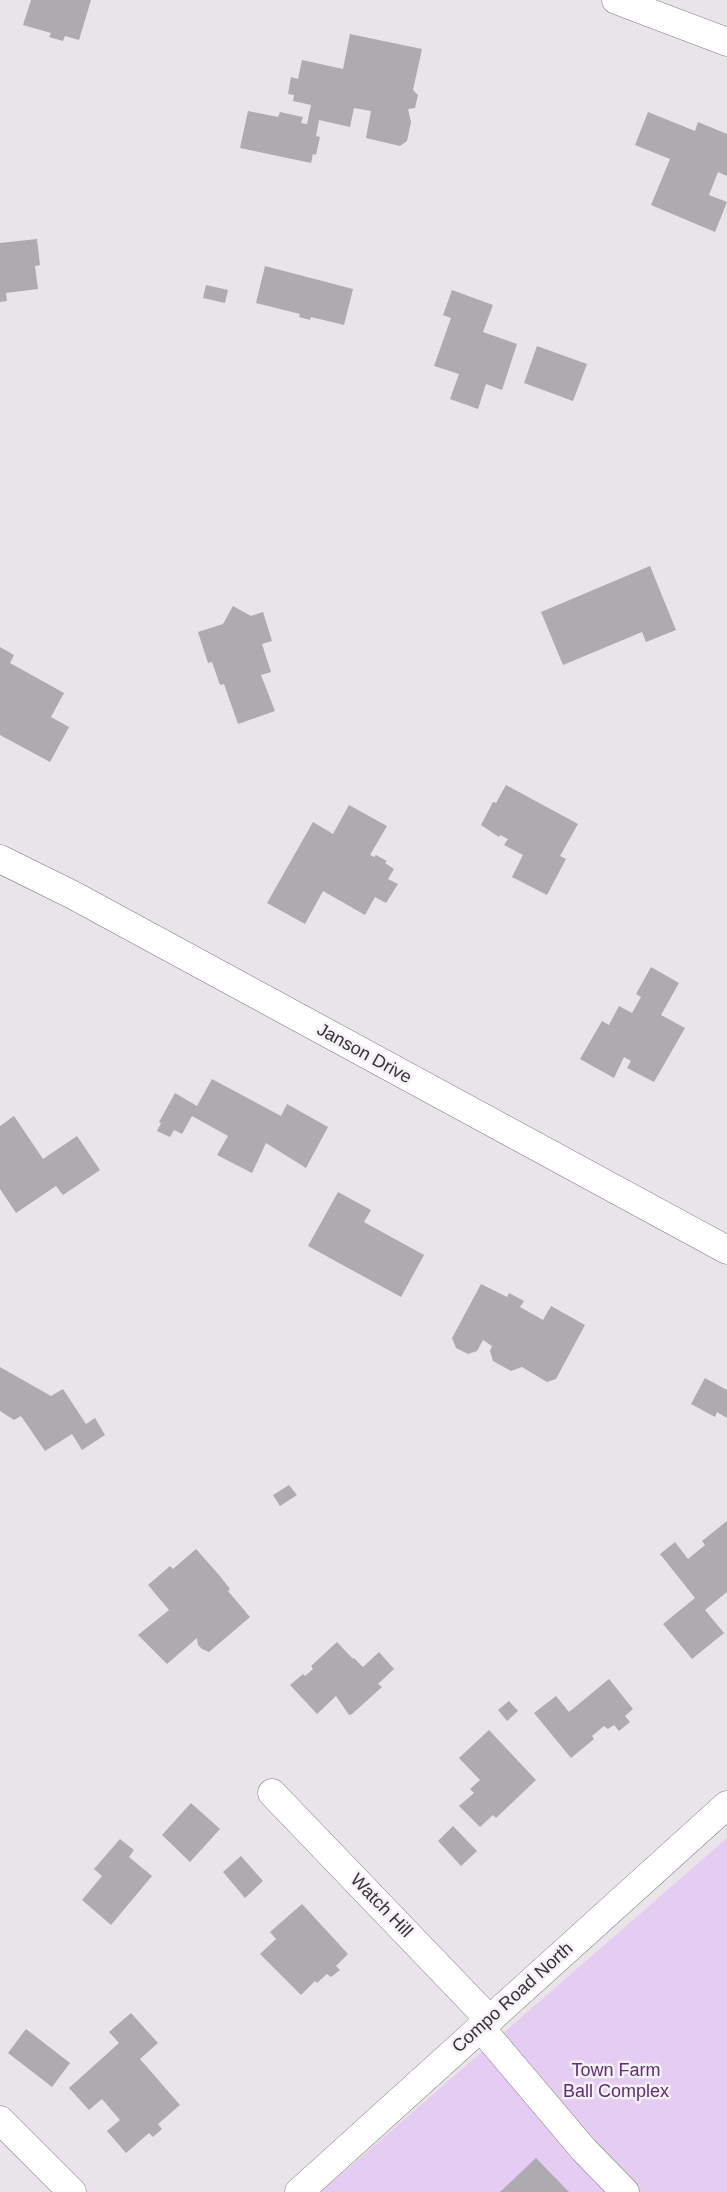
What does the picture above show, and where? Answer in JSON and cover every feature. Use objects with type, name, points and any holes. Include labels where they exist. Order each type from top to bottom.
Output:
[{"type":"street","points":[[616,0],[727,42]]},
{"type":"street","name":"Janson Drive","points":[[0,859],[73,895],[727,1250]]},
{"type":"street","name":"Watch Hill","points":[[272,1793],[485,2023],[584,2150],[625,2192]]},
{"type":"street","name":"Compo Road North","points":[[299,2192],[727,1805]]},
{"type":"street","points":[[0,2120],[72,2192]]},
{"type":"green space","name":"Town Farm Ball Complex","points":[[727,1838],[727,2192],[321,2192]]},
{"type":"building","points":[[31,0],[91,0],[79,40],[65,36],[63,41],[49,37],[51,33],[23,25]]},
{"type":"building","points":[[350,34],[422,49],[413,90],[418,95],[415,108],[408,109],[411,122],[407,141],[400,146],[366,138],[371,111],[354,108],[350,127],[319,120],[316,136],[320,137],[316,155],[313,154],[311,163],[240,148],[248,111],[278,117],[280,112],[303,117],[301,123],[307,124],[311,105],[293,101],[294,95],[288,94],[291,77],[298,79],[302,60],[343,69]]},
{"type":"building","points":[[648,112],[695,131],[698,122],[727,134],[727,176],[718,172],[709,195],[727,202],[715,232],[651,205],[670,159],[635,145]]},
{"type":"building","points":[[37,239],[40,265],[35,266],[38,289],[6,293],[7,301],[0,302],[0,243]]},
{"type":"building","points":[[265,266],[353,289],[344,325],[311,317],[310,320],[299,317],[300,314],[256,303]]},
{"type":"building","points":[[206,285],[228,290],[225,303],[203,298]]},
{"type":"building","points":[[452,290],[493,305],[483,332],[517,344],[502,390],[486,384],[478,409],[450,399],[459,374],[434,366],[451,318],[443,315]]},
{"type":"building","points":[[537,346],[587,364],[573,401],[524,383]]},
{"type":"building","points":[[650,566],[676,630],[646,642],[642,632],[563,665],[541,612]]},
{"type":"building","points":[[233,606],[251,616],[263,612],[272,641],[262,644],[271,672],[261,675],[275,711],[238,724],[224,684],[220,685],[212,662],[208,663],[198,632],[223,624]]},
{"type":"building","points":[[0,647],[14,655],[10,663],[64,693],[51,717],[69,727],[50,762],[0,735]]},
{"type":"building","points":[[506,785],[578,824],[560,856],[566,859],[547,895],[512,877],[523,855],[504,845],[508,839],[500,835],[499,837],[481,825],[493,802],[496,803]]},
{"type":"building","points":[[349,805],[387,826],[370,855],[374,857],[376,855],[387,861],[385,863],[394,869],[388,879],[398,884],[386,903],[375,897],[365,915],[323,891],[305,924],[267,903],[313,822],[333,834]]},
{"type":"building","points":[[651,967],[679,983],[661,1015],[685,1028],[654,1082],[627,1068],[631,1061],[624,1057],[614,1078],[580,1059],[602,1021],[609,1025],[619,1006],[632,1013],[641,997],[636,994]]},
{"type":"building","points":[[212,1079],[281,1116],[287,1104],[328,1127],[306,1168],[266,1143],[252,1173],[217,1155],[228,1136],[192,1116],[182,1134],[174,1130],[170,1137],[157,1131],[161,1123],[159,1122],[175,1093],[197,1106]]},
{"type":"building","points":[[14,1116],[43,1159],[77,1136],[100,1170],[63,1195],[56,1186],[16,1213],[0,1189],[0,1126]]},
{"type":"building","points":[[338,1192],[371,1210],[364,1222],[424,1255],[401,1297],[308,1246]]},
{"type":"building","points":[[481,1284],[507,1297],[509,1293],[524,1301],[520,1307],[543,1320],[551,1306],[585,1325],[556,1379],[547,1382],[522,1367],[511,1371],[493,1361],[490,1351],[492,1346],[483,1340],[477,1351],[468,1354],[456,1348],[452,1338]]},
{"type":"building","points":[[0,1367],[51,1396],[63,1389],[86,1424],[95,1418],[105,1435],[82,1450],[72,1434],[45,1451],[21,1416],[14,1420],[0,1411]]},
{"type":"building","points":[[705,1378],[727,1390],[727,1418],[717,1412],[715,1417],[691,1404]]},
{"type":"building","points":[[289,1485],[297,1495],[280,1506],[273,1495]]},
{"type":"building","points":[[727,1521],[727,1592],[705,1610],[724,1633],[692,1659],[663,1624],[695,1598],[660,1554],[675,1542],[688,1559],[705,1545],[702,1541]]},
{"type":"building","points":[[196,1549],[220,1576],[230,1589],[228,1591],[250,1617],[209,1652],[198,1645],[197,1638],[167,1664],[138,1635],[169,1610],[148,1585],[170,1566],[173,1569]]},
{"type":"building","points":[[337,1642],[363,1667],[379,1652],[394,1669],[378,1684],[382,1687],[352,1714],[349,1715],[336,1696],[317,1714],[290,1685],[303,1674],[305,1676],[313,1669],[311,1666]]},
{"type":"building","points":[[609,1679],[633,1709],[625,1716],[630,1722],[619,1731],[614,1725],[608,1729],[604,1726],[592,1736],[594,1739],[571,1758],[534,1713],[556,1696],[569,1712]]},
{"type":"building","points":[[509,1701],[518,1711],[507,1721],[498,1710]]},
{"type":"building","points":[[489,1730],[536,1780],[496,1818],[493,1815],[480,1827],[459,1806],[474,1793],[470,1789],[480,1780],[459,1758]]},
{"type":"building","points":[[191,1803],[220,1829],[190,1862],[162,1835]]},
{"type":"building","points":[[453,1826],[477,1851],[461,1866],[438,1841]]},
{"type":"building","points":[[120,1839],[134,1850],[129,1857],[152,1876],[111,1925],[82,1900],[102,1876],[94,1869]]},
{"type":"building","points":[[241,1856],[263,1881],[245,1898],[223,1872]]},
{"type":"building","points":[[302,1904],[348,1954],[336,1966],[340,1970],[331,1977],[327,1974],[317,1983],[315,1981],[301,1995],[260,1954],[276,1939],[270,1932]]},
{"type":"building","points":[[131,2013],[158,2043],[140,2059],[180,2105],[158,2124],[162,2129],[153,2137],[149,2133],[126,2153],[107,2131],[120,2120],[102,2099],[89,2110],[69,2088],[119,2043],[109,2032]]},
{"type":"building","points":[[26,2029],[70,2063],[52,2087],[8,2053]]},
{"type":"building","points":[[536,2158],[569,2192],[500,2192]]}]
